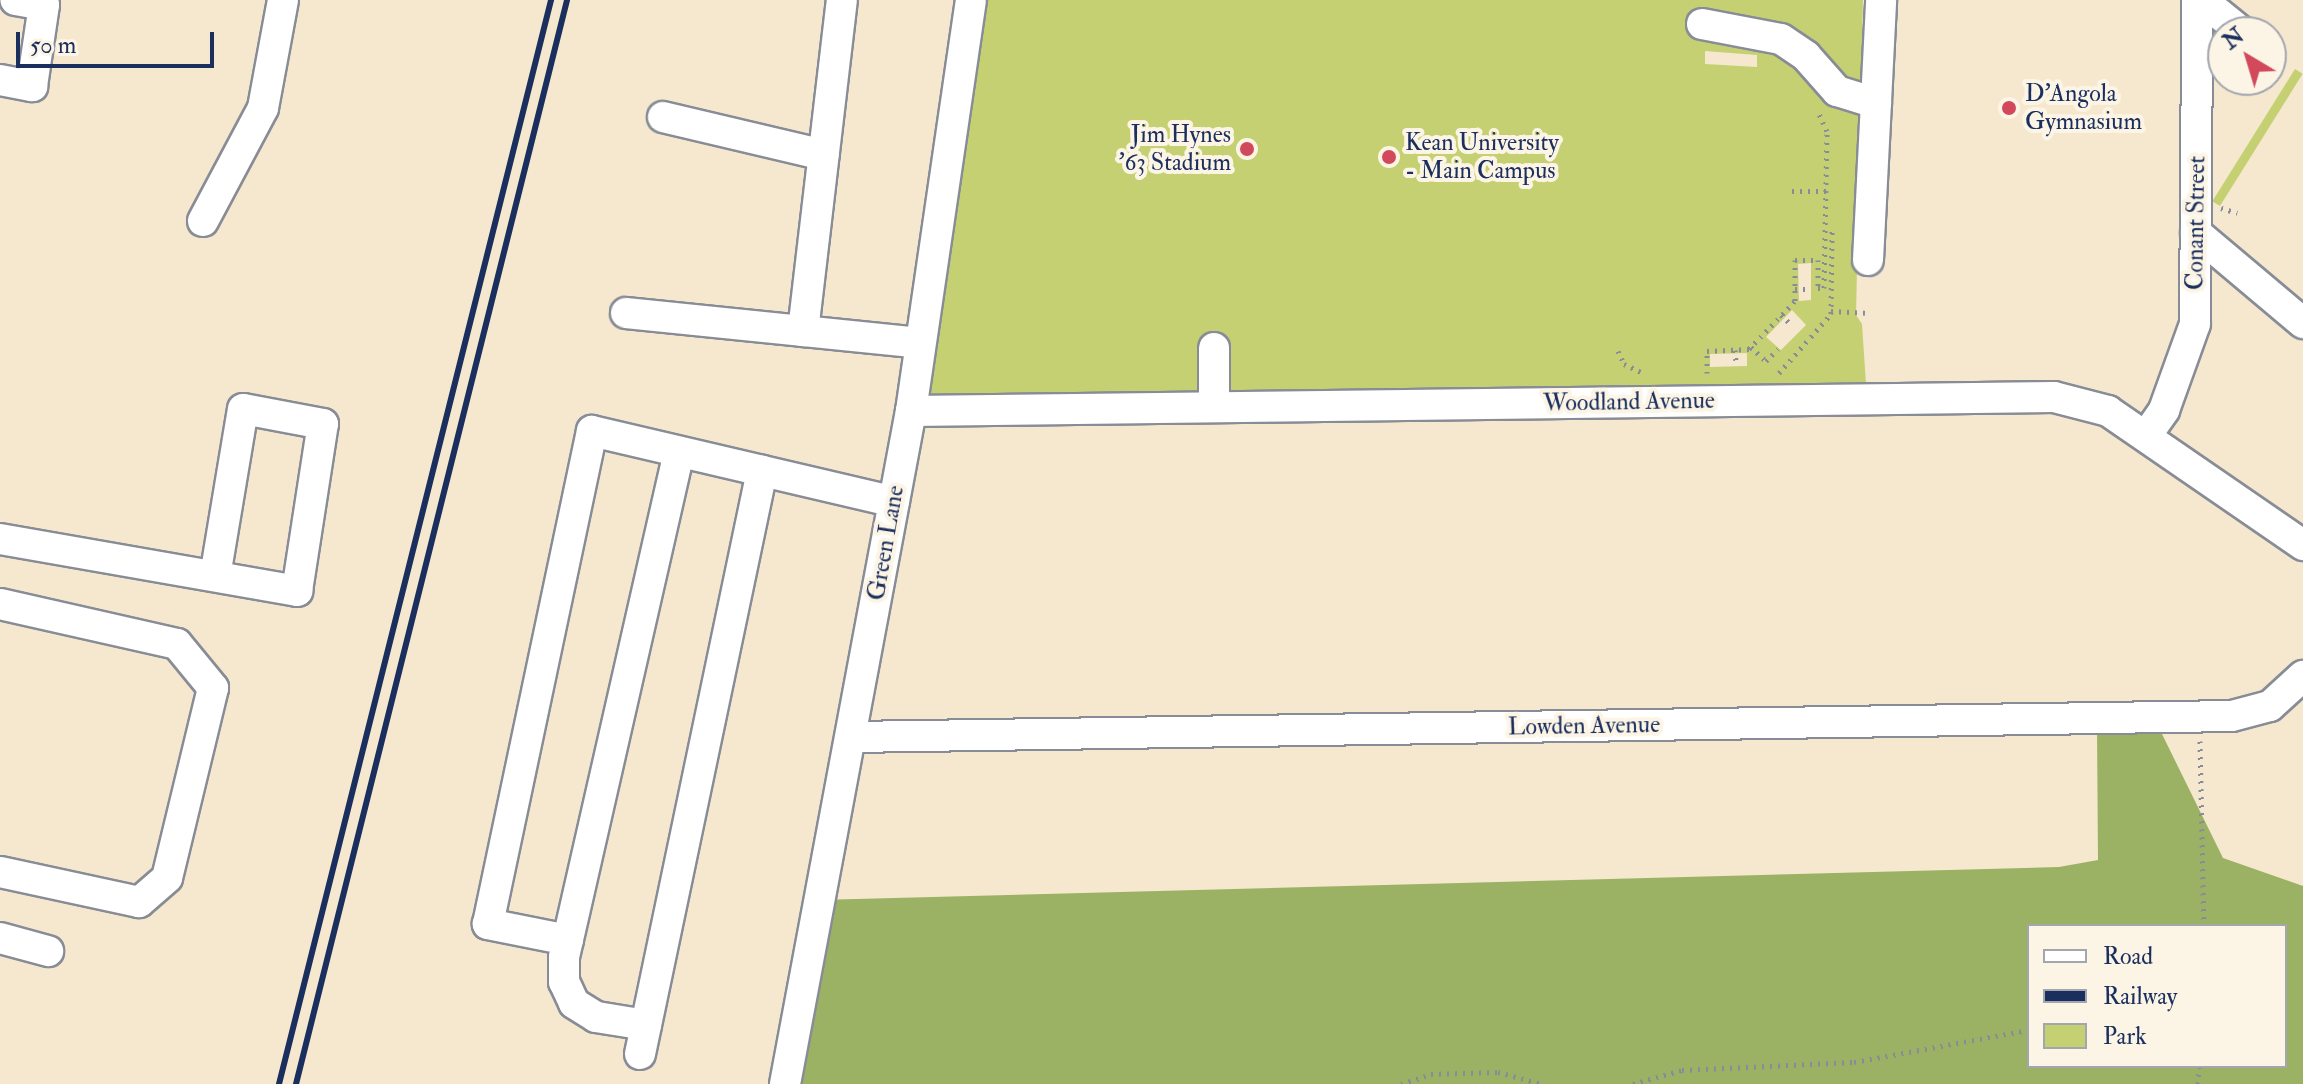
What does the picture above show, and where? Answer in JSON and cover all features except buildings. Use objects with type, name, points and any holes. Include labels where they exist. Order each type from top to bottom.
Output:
[{"type":"street","points":[[0,80],[32,86],[44,5],[15,0]]},
{"type":"street","points":[[203,221],[263,108],[283,0]]},
{"type":"street","points":[[803,331],[842,0]]},
{"type":"street","name":"Green Lane","points":[[785,1084],[911,411],[971,0]]},
{"type":"street","points":[[1868,260],[1881,0]]},
{"type":"street","points":[[2199,0],[2220,16]]},
{"type":"street","name":"Conant Street","points":[[2146,436],[2164,410],[2195,324],[2199,0]]},
{"type":"street","points":[[1702,24],[1781,39],[1806,56],[1837,91],[1876,103]]},
{"type":"street","points":[[663,117],[824,155]]},
{"type":"street","points":[[2196,233],[2303,323]]},
{"type":"street","points":[[626,313],[919,343]]},
{"type":"street","points":[[1214,348],[1214,407]]},
{"type":"street","name":"Woodland Avenue","points":[[911,411],[2054,397],[2108,411],[2303,545]]},
{"type":"street","points":[[0,539],[297,591],[323,424],[243,409],[215,576]]},
{"type":"street","points":[[568,940],[488,924],[592,431],[894,502]]},
{"type":"street","points":[[646,1025],[596,1017],[574,1003],[564,982],[568,940],[679,452]]},
{"type":"street","points":[[640,1054],[762,471]]},
{"type":"street","points":[[0,604],[177,644],[213,688],[167,878],[139,902],[0,872]]},
{"type":"street","name":"Lowden Avenue","points":[[851,737],[2232,716],[2270,706],[2303,676]]},
{"type":"street","points":[[0,938],[48,951]]},
{"type":"path","points":[[1707,373],[1707,351],[1751,347],[1795,301],[1795,260],[1818,260],[1818,288],[1824,288],[1827,131],[1811,100]]},
{"type":"path","points":[[1792,191],[1826,191]]},
{"type":"path","points":[[1772,374],[1780,373],[1831,311],[1832,230]]},
{"type":"path","points":[[1795,289],[1807,289]]},
{"type":"path","points":[[1831,311],[1865,313]]},
{"type":"path","points":[[1781,315],[1790,323]]},
{"type":"path","points":[[1751,347],[1766,361],[1778,349]]},
{"type":"path","points":[[1735,350],[1736,361]]},
{"type":"path","points":[[1618,351],[1631,370],[1651,372]]},
{"type":"path","points":[[1693,373],[1720,373]]},
{"type":"path","points":[[2199,716],[2204,924]]},
{"type":"path","points":[[1633,1084],[1682,1070],[1854,1062],[2027,1030]]},
{"type":"path","points":[[1401,1084],[1431,1074],[1498,1072],[1542,1084]]},
{"type":"green space","points":[[964,0],[1863,0],[1856,315],[1862,324],[1867,399],[911,411]],"holes":[[[1705,51],[1757,55],[1757,67],[1705,64]],[[1811,263],[1811,300],[1799,301],[1798,264]],[[1792,310],[1806,325],[1781,350],[1766,337]],[[1747,353],[1747,366],[1710,367],[1710,354]]]},
{"type":"green space","points":[[2295,69],[2303,74],[2220,206],[2212,201],[2278,96],[2287,96],[2287,82]]},
{"type":"green space","points":[[2097,729],[2160,730],[2223,858],[2303,886],[2303,1084],[798,1084],[818,900],[2059,867],[2098,860]]},
{"type":"railway","points":[[279,1084],[551,0]]},
{"type":"railway","points":[[296,1084],[567,0]]},
{"type":"place","name":"D'Angola Gymnasium","points":[[2009,108]]},
{"type":"place","name":"Jim Hynes '63 Stadium","points":[[1247,149]]},
{"type":"place","name":"Kean University - Main Campus","points":[[1389,157]]}]
